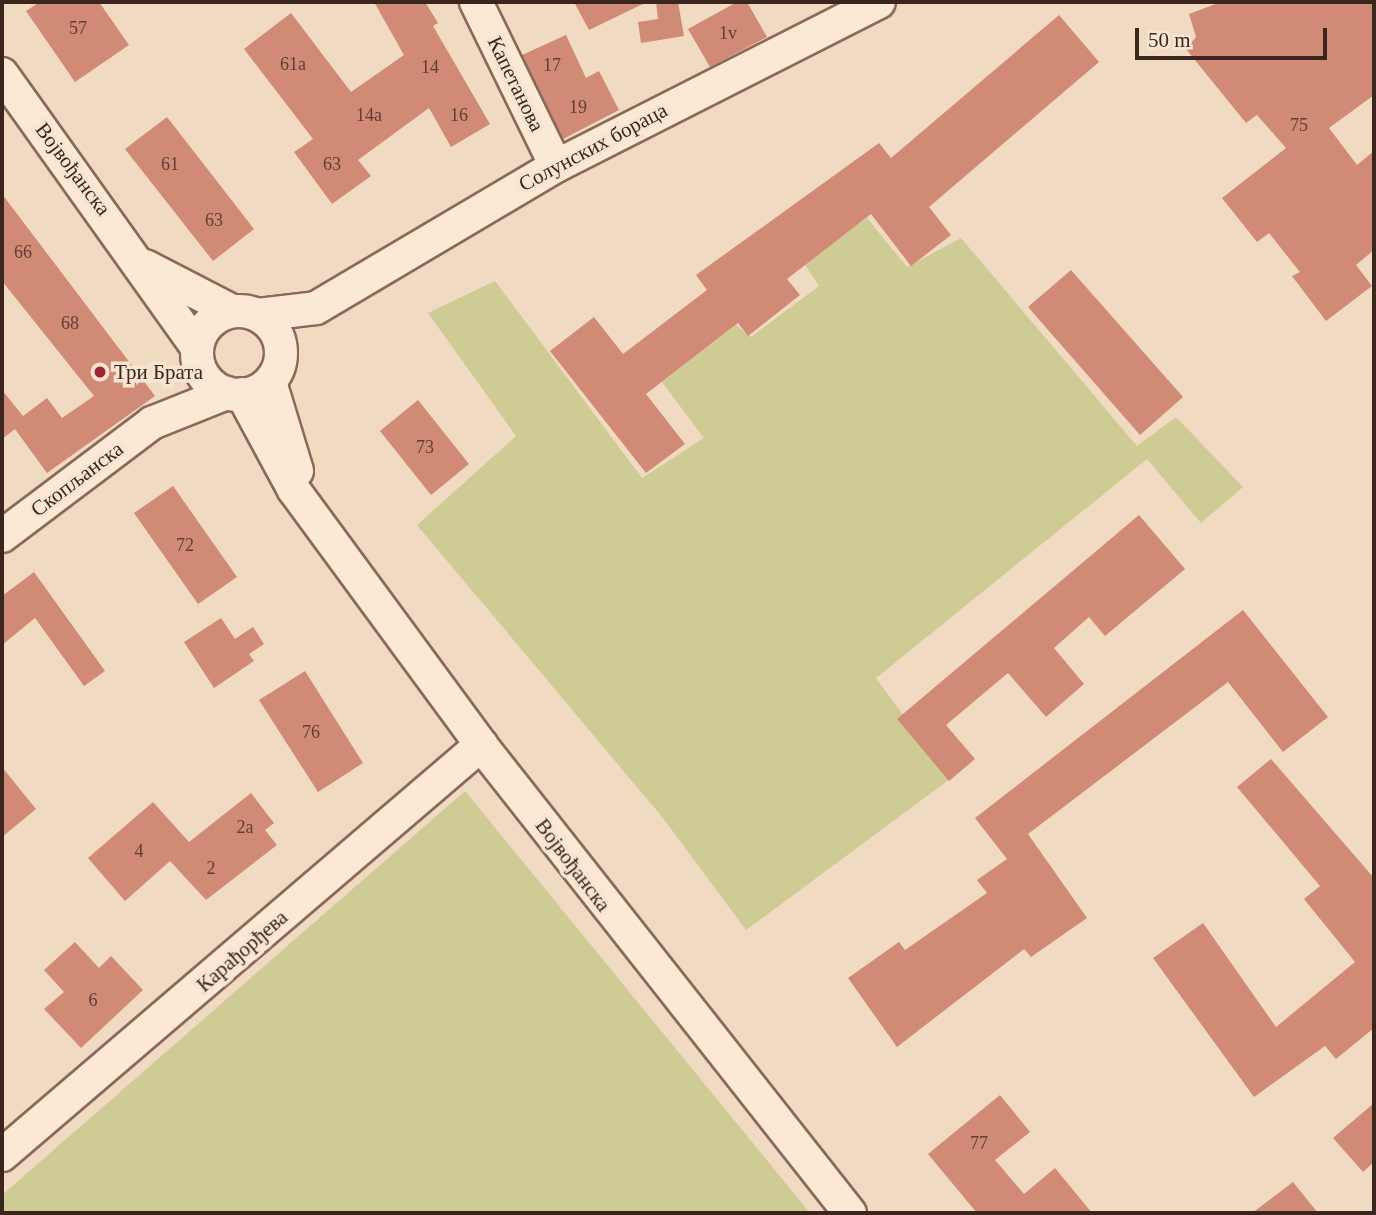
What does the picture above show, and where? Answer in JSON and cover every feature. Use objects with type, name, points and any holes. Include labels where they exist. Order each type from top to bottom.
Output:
[{"type":"street","name":"Капетанова","points":[[475,2],[556,166]]},
{"type":"street","name":"Солунских бораца","points":[[255,382],[316,308],[556,166],[879,2]]},
{"type":"street","name":"Војвођанска","points":[[2,74],[144,265],[198,356]]},
{"type":"street","name":"Војвођанска","points":[[144,265],[245,313]]},
{"type":"street","name":"Солунских бораца","points":[[245,313],[316,308]]},
{"type":"street","points":[[245,313],[276,333],[255,382],[209,382],[198,356],[209,323],[245,313]]},
{"type":"street","name":"Скопљанска","points":[[152,423],[198,356]]},
{"type":"street","name":"Војвођанска","points":[[255,382],[285,477],[310,505],[481,746],[850,1213]]},
{"type":"street","name":"Скопљанска","points":[[2,536],[152,423],[255,382]]},
{"type":"street","name":"Карађорђева","points":[[2,1155],[481,746]]},
{"type":"shaded area","points":[[867,218],[907,267],[961,238],[1137,446],[1176,417],[1243,487],[1201,523],[1147,459],[876,678],[950,779],[746,930],[663,818],[417,525],[516,436],[428,313],[495,281],[642,478],[704,438],[662,382],[736,325],[751,337],[819,286],[804,263]]},
{"type":"shaded area","points":[[465,791],[810,1213],[2,1213],[2,1195]]},
{"type":"building","points":[[40,2],[99,2],[129,45],[75,82],[26,11]]},
{"type":"building","points":[[374,2],[425,2],[438,23],[433,26],[490,124],[451,147],[429,108],[358,160],[371,176],[332,204],[294,152],[313,139],[244,49],[291,13],[351,92],[404,55]]},
{"type":"building","points":[[574,2],[647,2],[589,30]]},
{"type":"building","points":[[656,2],[678,2],[684,36],[641,43],[638,22],[658,19]]},
{"type":"building","points":[[737,2],[747,2],[767,37],[710,67],[688,29]]},
{"type":"building","points":[[1221,2],[1374,2],[1374,95],[1329,128],[1357,165],[1374,151],[1374,250],[1356,265],[1372,286],[1326,321],[1292,276],[1300,272],[1269,233],[1257,242],[1222,198],[1286,148],[1257,115],[1246,123],[1186,49],[1196,37],[1189,14]]},
{"type":"building","points":[[1059,15],[1099,62],[929,207],[951,235],[911,266],[871,214],[787,279],[800,295],[748,336],[738,323],[646,394],[685,444],[646,473],[550,351],[594,317],[623,354],[707,290],[696,275],[879,143],[891,158]]},
{"type":"building","points":[[566,35],[586,78],[599,71],[619,110],[563,139],[522,55]]},
{"type":"building","points":[[167,117],[254,229],[213,261],[125,149]]},
{"type":"building","points":[[2,194],[155,396],[47,473],[15,429],[2,439],[2,390],[23,416],[47,398],[62,418],[94,396],[2,281]]},
{"type":"building","points":[[1071,270],[1183,397],[1140,435],[1028,307]]},
{"type":"building","points":[[418,400],[469,464],[431,495],[380,431]]},
{"type":"building","points":[[173,486],[237,577],[198,604],[134,513]]},
{"type":"building","points":[[1139,515],[1185,569],[1105,636],[1089,617],[1054,648],[1084,684],[1046,717],[1008,673],[946,725],[975,759],[949,781],[897,719]]},
{"type":"building","points":[[34,572],[105,671],[84,686],[35,618],[2,645],[2,596]]},
{"type":"building","points":[[1243,610],[1328,717],[1283,752],[1228,682],[1028,834],[1087,918],[1031,957],[1024,949],[897,1047],[848,978],[899,942],[905,950],[987,893],[977,880],[1007,859],[975,818]]},
{"type":"building","points":[[221,618],[235,639],[253,627],[264,644],[249,654],[254,661],[214,688],[184,642]]},
{"type":"building","points":[[305,671],[363,763],[318,792],[259,700]]},
{"type":"building","points":[[1271,759],[1374,878],[1374,1028],[1336,1059],[1325,1046],[1254,1097],[1153,958],[1203,923],[1276,1027],[1355,962],[1304,899],[1320,886],[1237,787]]},
{"type":"building","points":[[2,767],[36,809],[2,837]]},
{"type":"building","points":[[251,793],[274,823],[265,830],[277,845],[206,900],[170,861],[125,901],[88,858],[153,802],[189,842]]},
{"type":"building","points":[[75,942],[99,968],[111,956],[143,990],[81,1048],[44,1009],[64,992],[44,970]]},
{"type":"building","points":[[1000,1095],[1030,1132],[995,1160],[1024,1194],[1055,1168],[1092,1213],[977,1213],[928,1154]]},
{"type":"building","points":[[1374,1103],[1374,1162],[1363,1172],[1333,1138]]},
{"type":"building","points":[[1293,1182],[1318,1213],[1252,1213]]},
{"type":"place","name":"Три Брата","points":[[100,372]]}]
